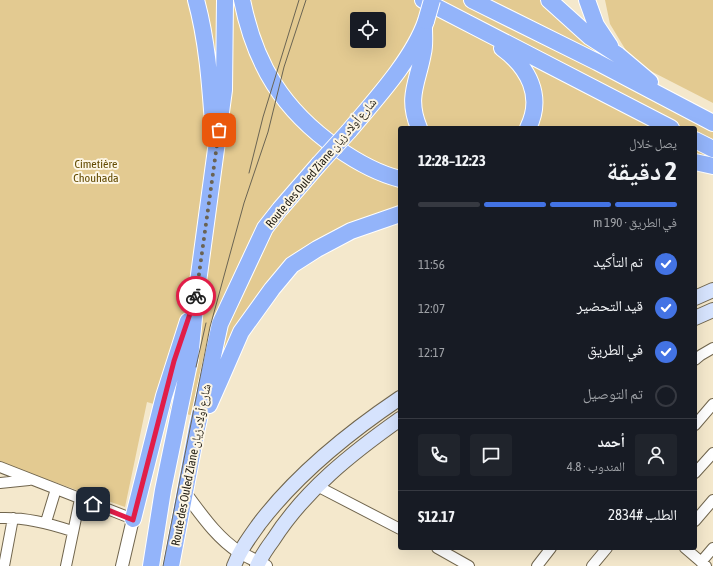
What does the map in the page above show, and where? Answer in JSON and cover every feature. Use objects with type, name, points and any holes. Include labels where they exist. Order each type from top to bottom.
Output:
[{"type":"highway","points":[[196,0],[209,74],[216,156]]},
{"type":"highway","name":"Route des Ouled Ziane شارع أولاد زيان","points":[[151,566],[163,490],[190,359],[196,296],[224,90],[225,0]]},
{"type":"highway","points":[[242,0],[254,46],[276,88],[290,107],[309,126],[351,158],[384,175],[398,178]]},
{"type":"highway","points":[[423,0],[668,126]]},
{"type":"highway","name":"Route des Ouled Ziane شارع أولاد زيان","points":[[171,566],[197,428],[220,324],[265,228],[319,164],[349,132],[392,79],[425,24],[432,0]]},
{"type":"highway","points":[[472,0],[713,123]]},
{"type":"highway","points":[[549,0],[590,37],[618,55],[674,102]]},
{"type":"highway","points":[[587,0],[596,25],[618,55]]},
{"type":"highway","points":[[418,126],[413,110],[413,92],[423,52],[425,24]]},
{"type":"highway","points":[[470,24],[512,55],[529,77],[533,86],[535,106],[529,126]]},
{"type":"highway","points":[[697,141],[713,149]]},
{"type":"highway","points":[[697,162],[713,166]]},
{"type":"highway","points":[[197,428],[222,378],[241,332],[272,289],[292,265],[317,249],[351,231],[398,215]]},
{"type":"highway","points":[[133,520],[174,361],[196,296]]},
{"type":"main road","points":[[697,297],[713,290]]},
{"type":"main road","points":[[697,317],[713,310]]},
{"type":"main road","points":[[234,566],[239,552],[270,510],[293,485],[331,450],[398,400]]},
{"type":"main road","points":[[261,565],[290,515],[317,486],[346,461],[398,421]]},
{"type":"street","points":[[697,358],[713,348]]},
{"type":"street","points":[[697,422],[713,404]]},
{"type":"street","points":[[697,471],[713,453]]},
{"type":"street","points":[[0,467],[133,520],[122,566]]},
{"type":"street","points":[[0,483],[31,479]]},
{"type":"street","points":[[317,486],[398,527]]},
{"type":"street","points":[[46,522],[56,489]]},
{"type":"street","points":[[185,493],[213,529],[224,540],[239,552],[261,565]]},
{"type":"street","points":[[66,566],[72,531],[80,499]]},
{"type":"street","points":[[697,519],[713,500]]},
{"type":"street","points":[[0,518],[46,522],[72,531]]},
{"type":"street","points":[[4,566],[13,518]]},
{"type":"street","points":[[687,550],[704,564],[713,548]]},
{"type":"street","points":[[441,550],[469,566]]},
{"type":"street","points":[[537,566],[549,550]]},
{"type":"street","points":[[592,566],[605,550]]},
{"type":"green space","name":"Cimetière Chouhada","points":[[0,0],[545,0],[566,25],[621,69],[713,122],[713,170],[697,162],[697,126],[398,126],[398,218],[329,241],[275,281],[200,418],[147,402],[125,507],[0,463]]},
{"type":"green space","points":[[605,0],[713,0],[713,103],[633,62],[610,24]]},
{"type":"tram line","points":[[249,173],[263,117],[299,0]]},
{"type":"tram line","points":[[163,566],[210,327],[244,203],[268,132],[284,67],[306,0]]},
{"type":"tram line","points":[[196,367],[206,323]]},
{"type":"way so far","points":[[196,296],[219,130]]},
{"type":"route","points":[[93,504],[133,520],[164,396],[196,296]]}]
